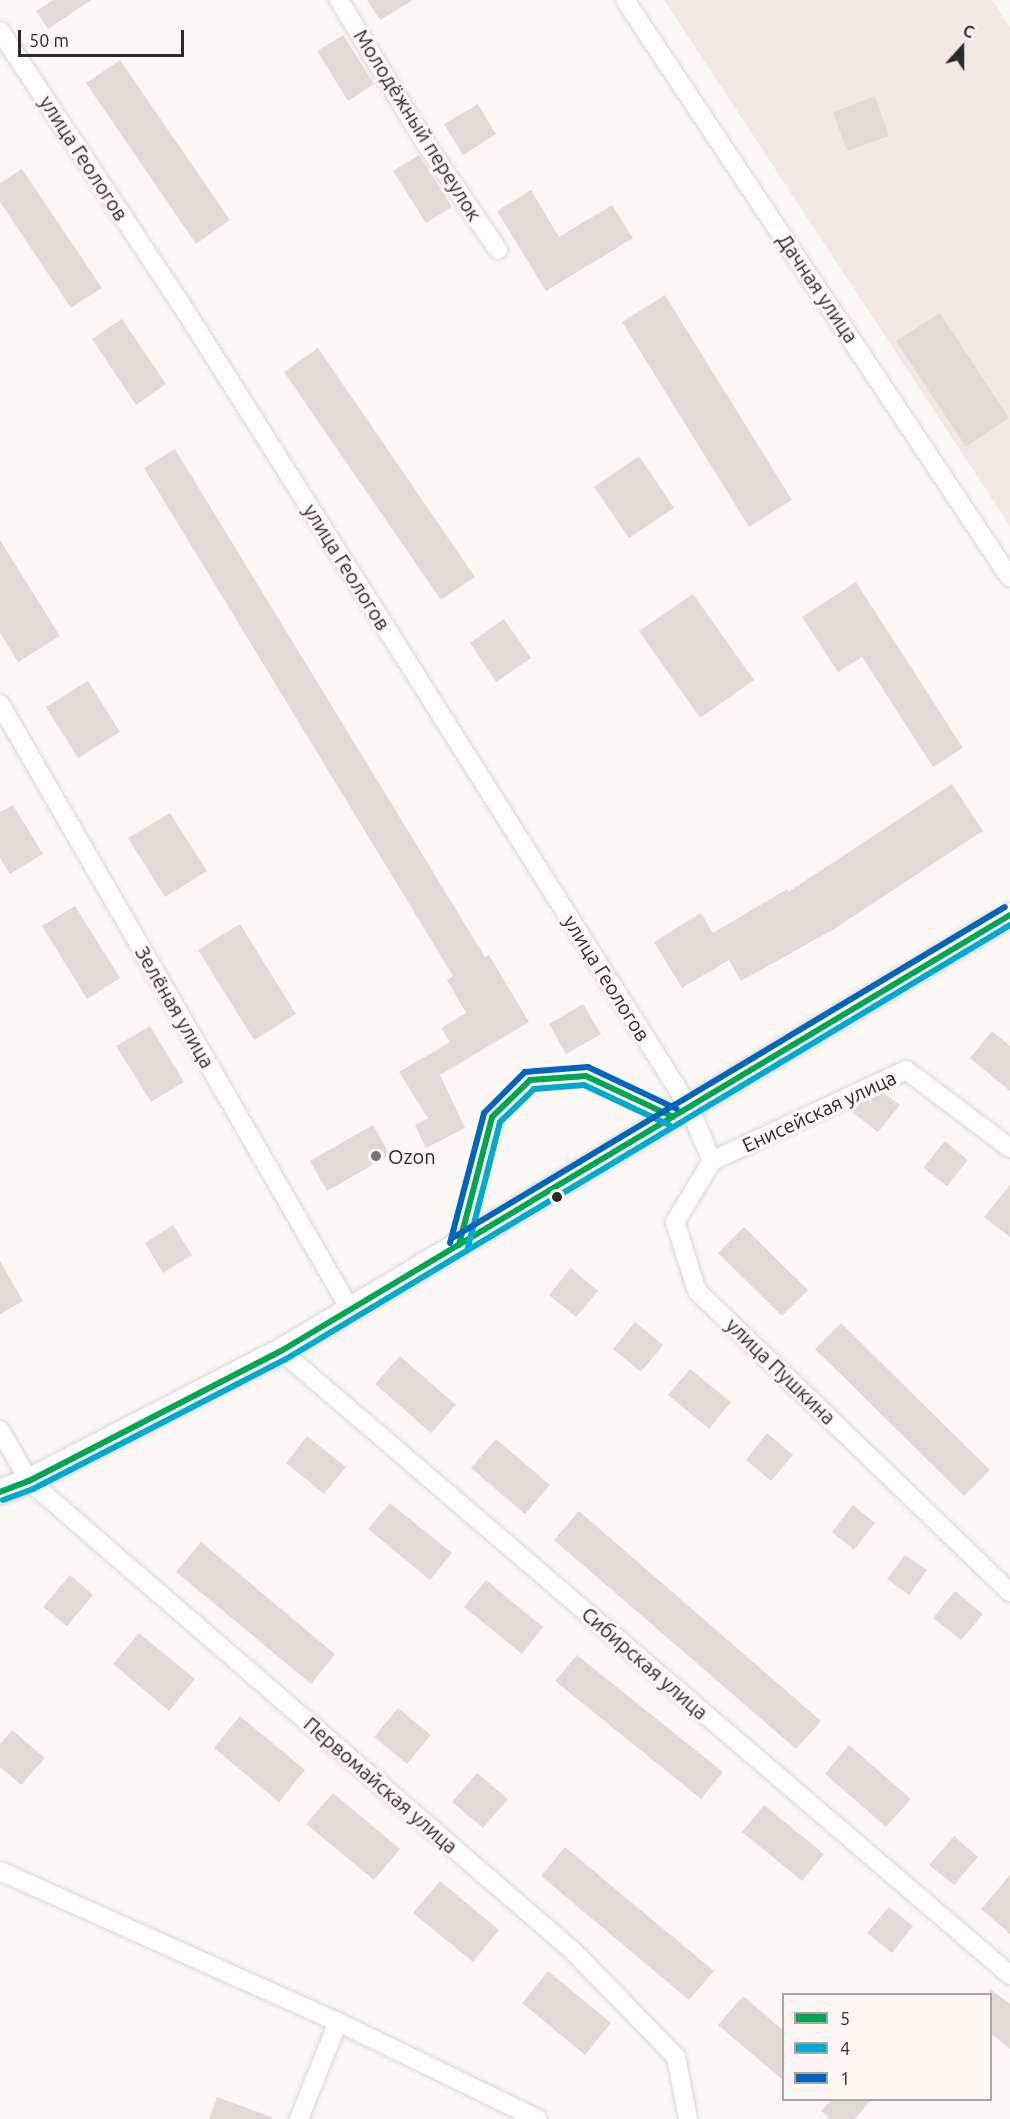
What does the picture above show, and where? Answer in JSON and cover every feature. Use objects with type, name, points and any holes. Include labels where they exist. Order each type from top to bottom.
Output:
[{"type":"street","name":"Молодёжный переулок","points":[[339,0],[426,144],[498,250]]},
{"type":"street","name":"Дачная улица","points":[[625,0],[1010,578]]},
{"type":"street","name":"улица Геологов","points":[[0,31],[181,304],[681,1112]]},
{"type":"street","name":"Зелёная улица","points":[[0,704],[350,1309]]},
{"type":"street","points":[[0,1492],[29,1481],[280,1351],[1010,915]]},
{"type":"street","name":"Енисейская улица","points":[[712,1161],[906,1070],[1010,1148]]},
{"type":"street","points":[[681,1112],[712,1161]]},
{"type":"street","name":"улица Пушкина","points":[[712,1161],[675,1222],[697,1291],[1010,1592]]},
{"type":"street","name":"Сибирская улица","points":[[280,1351],[1010,1975]]},
{"type":"street","name":"Первомайская улица","points":[[0,1430],[29,1481],[574,1952],[676,2056],[688,2119]]},
{"type":"street","points":[[0,1871],[338,2022],[538,2119]]},
{"type":"street","points":[[299,2119],[338,2022]]},
{"type":"shaded area","points":[[664,0],[992,0],[1010,27],[1010,526]]},
{"type":"building","points":[[53,0],[91,0],[48,29],[36,11]]},
{"type":"building","points":[[367,0],[413,0],[380,20]]},
{"type":"building","points":[[343,35],[374,84],[348,101],[317,51]]},
{"type":"building","points":[[120,60],[230,220],[196,244],[86,83]]},
{"type":"building","points":[[875,96],[889,136],[847,151],[833,112]]},
{"type":"building","points":[[478,104],[496,134],[463,155],[444,124]]},
{"type":"building","points":[[419,155],[452,207],[426,223],[393,171]]},
{"type":"building","points":[[22,169],[102,288],[71,308],[0,202],[0,183]]},
{"type":"building","points":[[531,190],[559,237],[612,205],[633,238],[546,291],[497,211]]},
{"type":"building","points":[[665,295],[792,500],[749,527],[622,322]]},
{"type":"building","points":[[940,313],[1009,418],[966,447],[896,341]]},
{"type":"building","points":[[122,319],[166,384],[136,405],[92,339]]},
{"type":"building","points":[[318,348],[475,577],[441,600],[284,372]]},
{"type":"building","points":[[175,449],[485,957],[489,955],[529,1022],[440,1075],[465,1128],[426,1148],[415,1125],[428,1118],[399,1072],[450,1042],[441,1028],[466,1013],[447,980],[453,976],[144,468]]},
{"type":"building","points":[[639,456],[674,508],[629,538],[594,487]]},
{"type":"building","points":[[0,540],[60,636],[18,662],[0,633]]},
{"type":"building","points":[[856,582],[963,748],[933,767],[862,657],[838,672],[802,617]]},
{"type":"building","points":[[693,594],[754,680],[700,718],[639,631]]},
{"type":"building","points":[[504,619],[531,658],[496,682],[470,643]]},
{"type":"building","points":[[88,681],[120,732],[78,758],[46,707]]},
{"type":"building","points":[[952,784],[983,831],[834,929],[741,981],[729,960],[682,988],[654,942],[701,913],[713,933],[787,889],[788,892]]},
{"type":"building","points":[[13,805],[43,854],[10,874],[0,858],[0,812]]},
{"type":"building","points":[[170,813],[207,871],[165,897],[128,838]]},
{"type":"building","points":[[75,906],[120,978],[87,999],[42,926]]},
{"type":"building","points":[[240,924],[296,1014],[254,1040],[198,950]]},
{"type":"building","points":[[583,1004],[601,1034],[566,1054],[549,1024]]},
{"type":"building","points":[[150,1026],[184,1082],[151,1102],[116,1046]]},
{"type":"building","points":[[992,1031],[1010,1046],[1010,1091],[970,1058]]},
{"type":"building","points":[[884,1093],[900,1105],[878,1132],[853,1113],[860,1104]]},
{"type":"building","points":[[373,1125],[390,1155],[327,1191],[310,1161]]},
{"type":"building","points":[[945,1141],[968,1160],[947,1186],[923,1168]]},
{"type":"building","points":[[1010,1185],[1010,1237],[984,1217]]},
{"type":"building","points":[[173,1225],[192,1255],[163,1273],[145,1243]]},
{"type":"building","points":[[744,1227],[808,1290],[782,1316],[718,1253]]},
{"type":"building","points":[[0,1261],[23,1301],[0,1314]]},
{"type":"building","points":[[571,1268],[598,1291],[576,1317],[549,1295]]},
{"type":"building","points":[[635,1322],[663,1345],[641,1372],[613,1349]]},
{"type":"building","points":[[841,1323],[990,1470],[964,1496],[815,1349]]},
{"type":"building","points":[[400,1356],[456,1405],[431,1433],[375,1384]]},
{"type":"building","points":[[690,1369],[731,1402],[709,1429],[668,1395]]},
{"type":"building","points":[[767,1433],[793,1455],[771,1481],[746,1460]]},
{"type":"building","points":[[307,1436],[346,1467],[324,1494],[286,1463]]},
{"type":"building","points":[[496,1439],[550,1485],[525,1514],[471,1468]]},
{"type":"building","points":[[390,1503],[452,1553],[430,1580],[368,1529]]},
{"type":"building","points":[[853,1505],[875,1523],[854,1550],[832,1532]]},
{"type":"building","points":[[579,1511],[821,1721],[796,1749],[554,1540]]},
{"type":"building","points":[[201,1542],[335,1654],[311,1684],[176,1572]]},
{"type":"building","points":[[905,1555],[927,1570],[909,1595],[887,1579]]},
{"type":"building","points":[[70,1575],[93,1595],[67,1626],[43,1607]]},
{"type":"building","points":[[486,1580],[543,1627],[522,1654],[464,1607]]},
{"type":"building","points":[[955,1591],[983,1614],[961,1640],[933,1618]]},
{"type":"building","points":[[139,1633],[195,1679],[169,1711],[113,1664]]},
{"type":"building","points":[[577,1655],[723,1772],[701,1799],[555,1681]]},
{"type":"building","points":[[398,1708],[431,1735],[407,1764],[374,1737]]},
{"type":"building","points":[[240,1716],[305,1770],[279,1802],[214,1748]]},
{"type":"building","points":[[12,1730],[45,1758],[21,1785],[0,1767],[0,1744]]},
{"type":"building","points":[[849,1745],[911,1799],[886,1827],[825,1774]]},
{"type":"building","points":[[477,1773],[508,1799],[483,1828],[452,1802]]},
{"type":"building","points":[[333,1793],[400,1849],[374,1880],[306,1824]]},
{"type":"building","points":[[764,1805],[824,1854],[802,1881],[742,1832]]},
{"type":"building","points":[[954,1836],[978,1857],[954,1885],[929,1865]]},
{"type":"building","points":[[565,1847],[714,1971],[689,2000],[541,1876]]},
{"type":"building","points":[[1010,1875],[1010,1934],[981,1909]]},
{"type":"building","points":[[440,1881],[499,1930],[473,1962],[413,1913]]},
{"type":"building","points":[[889,1907],[913,1926],[892,1953],[867,1933]]},
{"type":"building","points":[[548,1971],[611,2023],[585,2055],[522,2003]]},
{"type":"building","points":[[990,1989],[1010,2004],[1010,2049],[992,2035],[992,1993]]},
{"type":"building","points":[[743,1996],[782,2029],[782,2079],[718,2025]]},
{"type":"building","points":[[217,2097],[272,2117],[272,2119],[209,2119]]},
{"type":"building","points":[[830,2101],[870,2101],[855,2119],[830,2119],[821,2111]]},
{"type":"transit line","name":"1","points":[[454,1237],[1005,907]]},
{"type":"transit line","name":"5","points":[[0,1492],[29,1481],[281,1351],[1010,915]]},
{"type":"transit line","name":"4","points":[[3,1500],[33,1489],[286,1359],[1010,925]]},
{"type":"transit line","name":"1","points":[[450,1243],[484,1113],[525,1072],[588,1067],[677,1109]]},
{"type":"transit line","name":"5","points":[[459,1245],[492,1117],[530,1080],[586,1076],[673,1117]]},
{"type":"transit line","name":"4","points":[[468,1247],[500,1122],[534,1089],[584,1085],[669,1125]]},
{"type":"place","name":"Ozon","points":[[376,1156]]}]
